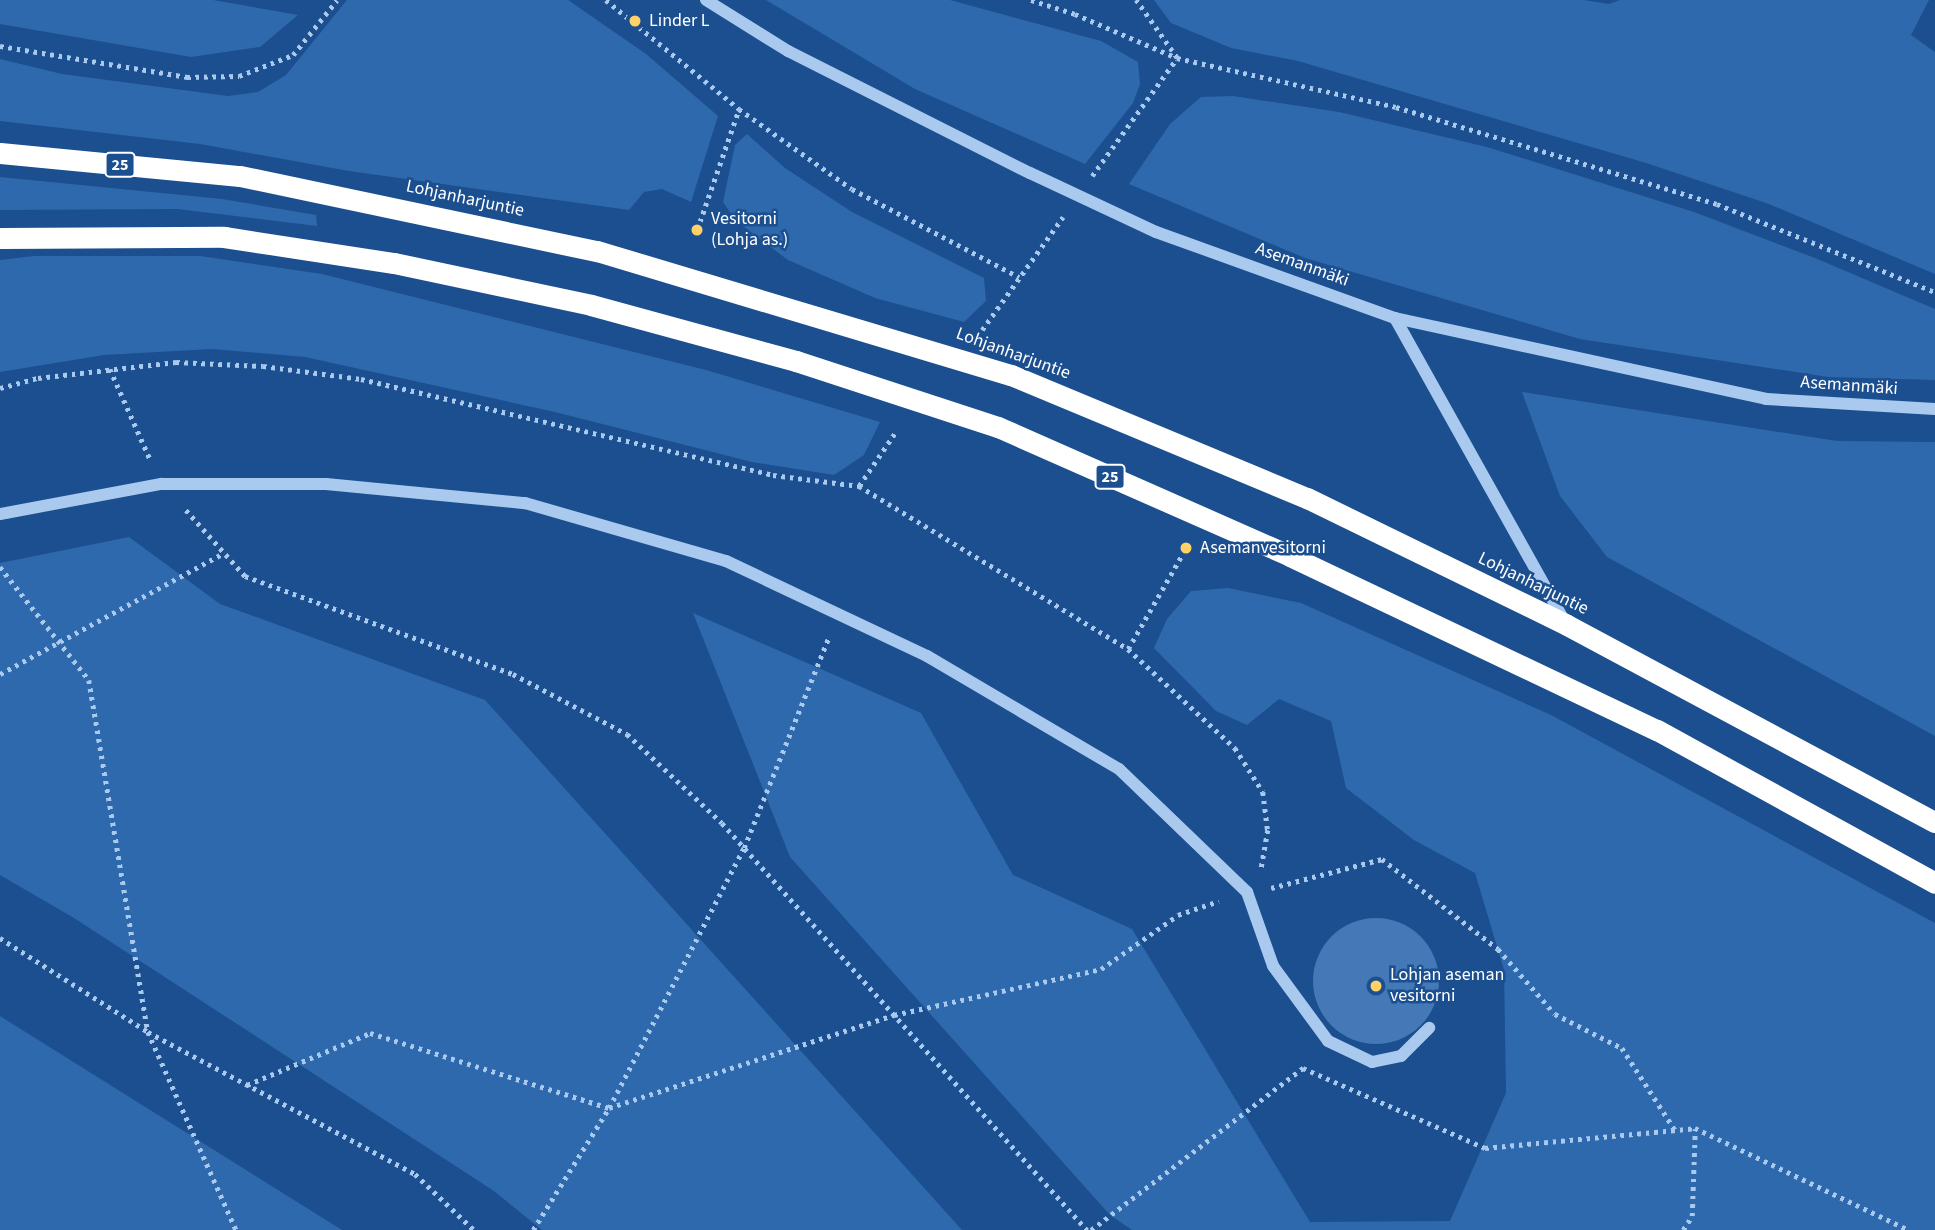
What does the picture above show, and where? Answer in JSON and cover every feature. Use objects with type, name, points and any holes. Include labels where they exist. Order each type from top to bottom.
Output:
[{"type":"highway","name":"Lohjanharjuntie","points":[[0,153],[240,176],[597,251],[809,312],[1011,375],[1307,498],[1567,625],[1935,821]]},
{"type":"highway","name":"25","points":[[0,238],[224,237],[394,263],[591,305],[783,357],[998,427],[1290,556],[1657,730],[1935,883]]},
{"type":"street","name":"Asemanmäki","points":[[706,0],[788,51],[1030,173],[1156,232],[1395,317],[1766,398],[1935,409]]},
{"type":"street","points":[[1395,317],[1567,625]]},
{"type":"street","points":[[0,514],[161,484],[326,484],[525,503],[726,561],[927,656],[1119,769],[1247,892],[1273,966],[1328,1041],[1372,1062],[1401,1056],[1429,1028]]},
{"type":"path","points":[[0,46],[187,77],[239,76],[293,55],[337,0]]},
{"type":"path","points":[[606,0],[739,109],[852,189],[1019,277]]},
{"type":"path","points":[[1031,0],[1074,13],[1177,58],[1396,107],[1717,204],[1935,292]]},
{"type":"path","points":[[1136,0],[1177,58]]},
{"type":"path","points":[[697,230],[739,109]]},
{"type":"path","points":[[0,388],[38,377],[176,362],[263,366],[361,379],[773,475],[859,486],[1128,649],[1235,748],[1263,792],[1268,830],[1265,865],[1247,892]]},
{"type":"path","points":[[110,369],[161,484],[245,576],[513,674],[627,734],[744,848],[1089,1230],[1303,1068],[1485,1149],[1695,1128],[1909,1230]]},
{"type":"path","points":[[859,486],[895,433]]},
{"type":"path","points":[[1128,649],[1185,548]]},
{"type":"path","points":[[0,674],[225,553]]},
{"type":"path","points":[[0,567],[89,680],[148,1032],[236,1230]]},
{"type":"path","points":[[533,1230],[609,1108],[744,848],[838,614]]},
{"type":"path","points":[[247,1085],[370,1033],[609,1108],[894,1015],[1101,969],[1178,915],[1247,892],[1382,859],[1498,949],[1555,1014],[1622,1048],[1675,1130]]},
{"type":"path","points":[[0,938],[148,1032],[415,1174],[474,1230]]},
{"type":"path","points":[[1683,1230],[1692,1216],[1695,1128]]},
{"type":"shaded area","points":[[0,0],[213,0],[298,15],[260,47],[191,57],[0,24]]},
{"type":"shaded area","points":[[347,0],[568,0],[646,54],[718,116],[691,202],[662,189],[644,192],[629,210],[349,171],[200,144],[0,121],[0,59],[62,74],[228,96],[258,92],[286,75]]},
{"type":"shaded area","points":[[766,0],[950,0],[1101,41],[1138,62],[1140,84],[1133,103],[1085,164],[915,89]]},
{"type":"shaded area","points":[[1154,0],[1584,0],[1609,4],[1620,0],[1929,0],[1911,35],[1935,52],[1935,274],[1769,204],[1646,163],[1298,61],[1231,48],[1171,23]]},
{"type":"shaded area","points":[[1233,96],[1339,112],[1487,147],[1694,212],[1815,258],[1935,309],[1935,380],[1828,377],[1580,339],[1305,258],[1129,184],[1170,124],[1201,97]]},
{"type":"shaded area","points":[[747,134],[785,168],[852,212],[984,278],[986,301],[964,322],[875,298],[788,260],[736,221],[723,202],[735,145]]},
{"type":"shaded area","points":[[0,177],[222,199],[316,215],[317,226],[177,209],[0,210]]},
{"type":"shaded area","points":[[34,256],[200,256],[322,274],[706,370],[880,422],[864,455],[834,475],[752,462],[555,412],[305,357],[212,349],[104,355],[0,372],[0,260]]},
{"type":"shaded area","points":[[1522,392],[1837,441],[1935,442],[1935,736],[1607,557],[1560,496]]},
{"type":"shaded area","points":[[129,537],[220,604],[485,700],[962,1230],[542,1230],[494,1191],[74,918],[0,875],[0,563]]},
{"type":"shaded area","points":[[1228,588],[1301,603],[1551,715],[1935,923],[1935,1230],[1132,1230],[1110,1215],[790,857],[693,613],[921,713],[1013,875],[1132,929],[1310,1222],[1450,1221],[1506,1093],[1504,970],[1475,873],[1414,840],[1346,788],[1331,721],[1279,699],[1247,725],[1216,711],[1154,648],[1167,619],[1191,591]]},
{"type":"shaded area","points":[[0,1016],[342,1230],[0,1230]]},
{"type":"building","name":"Lohjan aseman vesitorni","points":[[1376,918],[1400,923],[1420,937],[1434,957],[1439,981],[1434,1005],[1420,1025],[1400,1039],[1376,1044],[1352,1039],[1332,1025],[1318,1005],[1313,981],[1318,957],[1332,937],[1352,923]]},
{"type":"place","name":"Linder L","points":[[635,21]]},
{"type":"place","name":"Vesitorni (Lohja as.)","points":[[697,230]]},
{"type":"place","name":"Asemanvesitorni","points":[[1186,548]]},
{"type":"place","name":"Lohjan aseman vesitorni","points":[[1376,986]]}]
